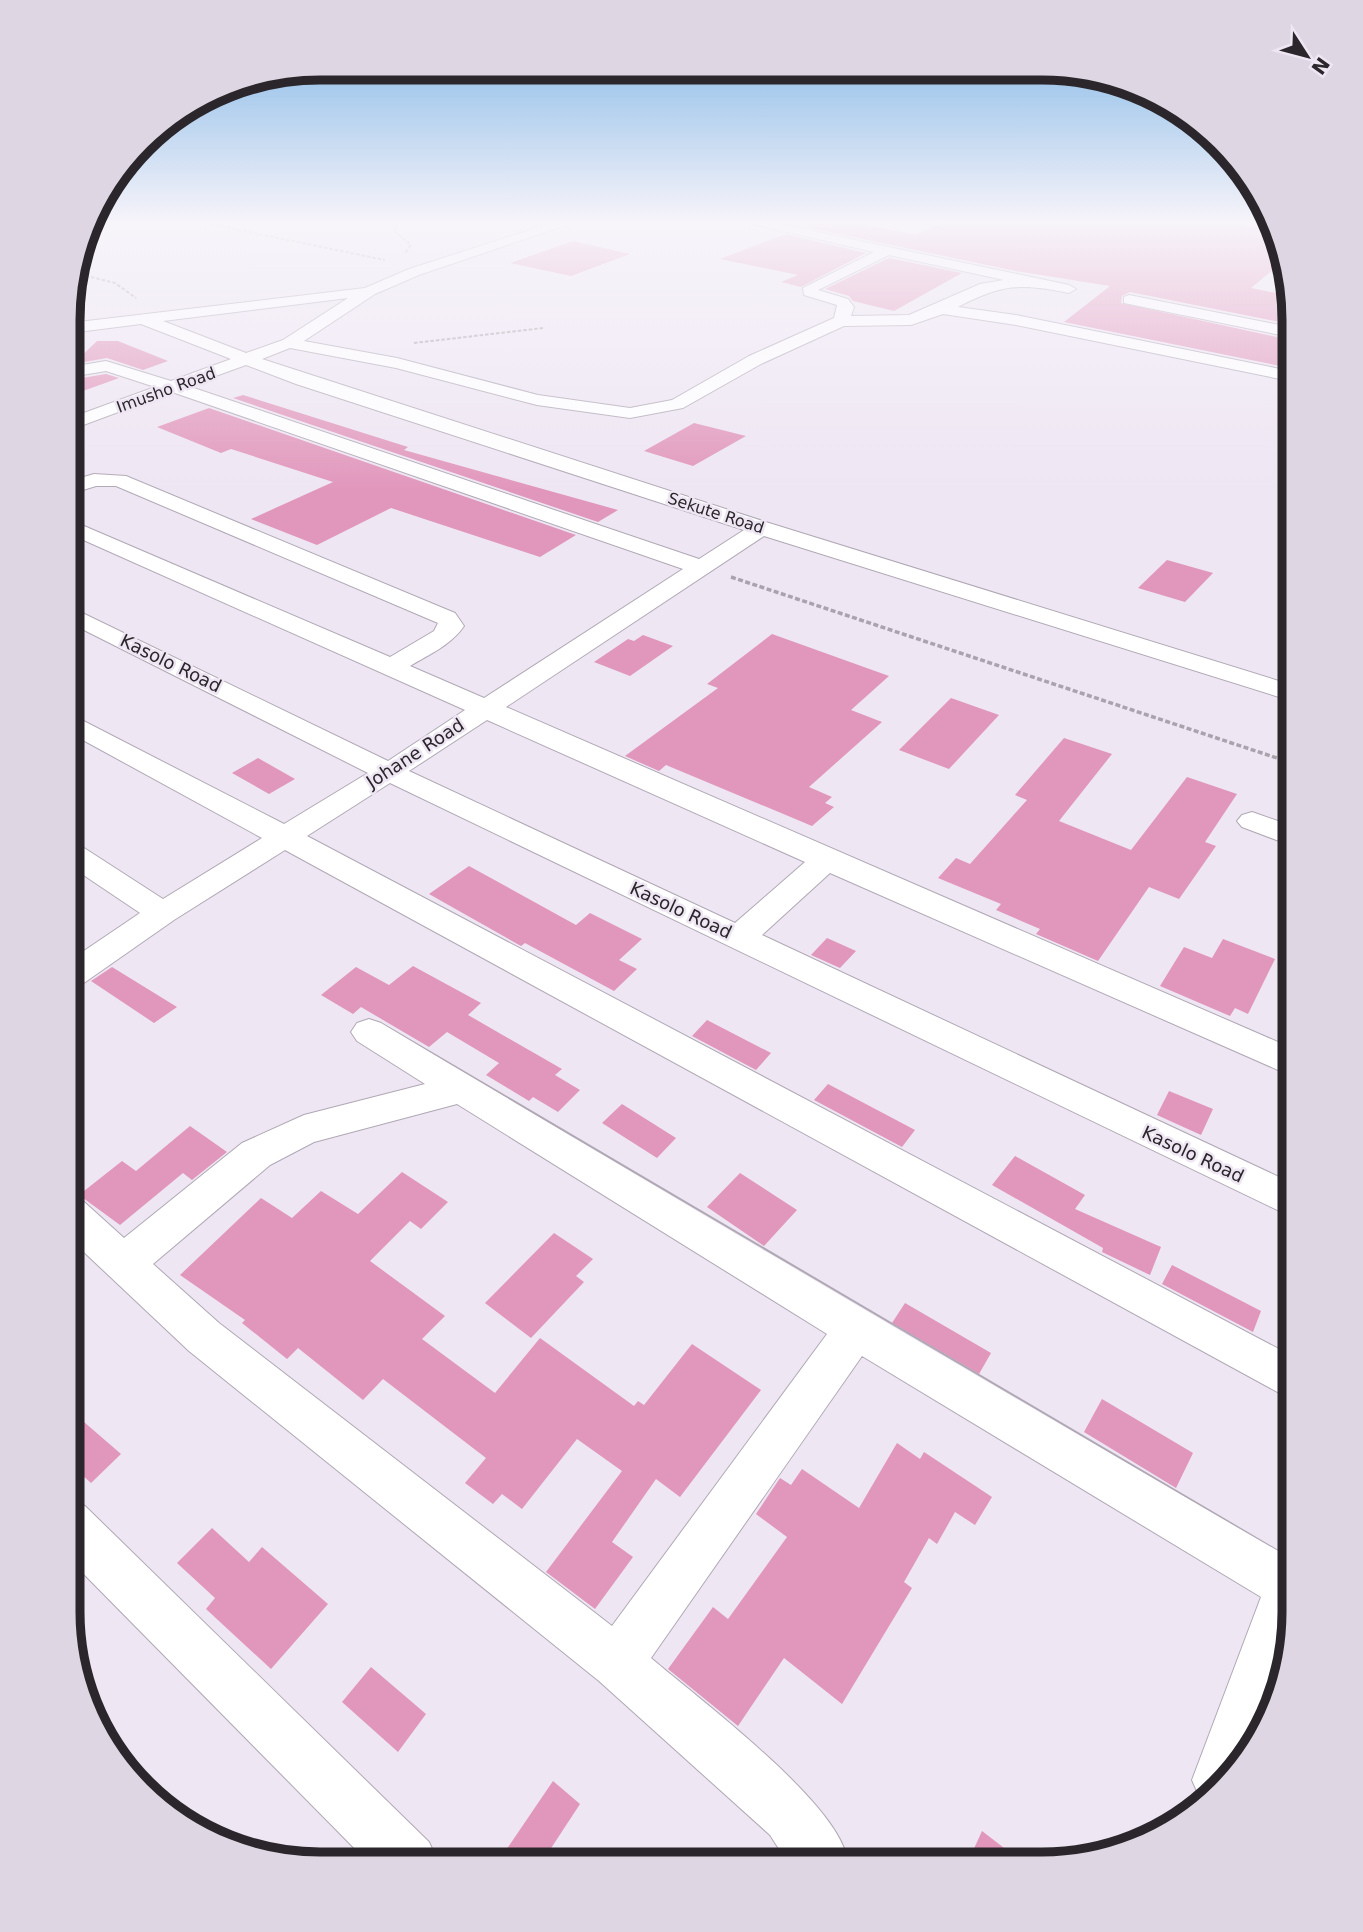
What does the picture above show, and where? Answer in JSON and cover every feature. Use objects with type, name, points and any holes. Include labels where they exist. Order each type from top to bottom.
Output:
[{"type":"street","points":[[80,327],[198,312]]},
{"type":"street","name":"Imusho Road","points":[[80,420],[289,344],[338,312]]},
{"type":"street","points":[[841,321],[844,312]]},
{"type":"street","points":[[289,344],[397,363],[537,400],[604,412],[630,413],[677,404],[755,360],[841,321],[911,320],[933,312]]},
{"type":"street","points":[[963,312],[1016,320],[1282,374]]},
{"type":"street","points":[[1190,312],[1282,330]]},
{"type":"street","points":[[1244,312],[1282,314]]},
{"type":"street","name":"Sekute Road","points":[[142,319],[196,342],[252,359],[302,380],[761,528],[1282,690]]},
{"type":"street","points":[[80,370],[106,366],[175,387],[700,567]]},
{"type":"street","points":[[80,485],[94,480],[119,480],[447,618],[452,626],[443,636],[390,668]]},
{"type":"street","name":"Johane Road","points":[[80,969],[284,835],[388,772],[761,528]]},
{"type":"street","points":[[80,530],[1282,1059]]},
{"type":"street","name":"Kasolo Road","points":[[80,619],[388,772],[1282,1196]]},
{"type":"street","points":[[80,727],[1282,1374]]},
{"type":"street","points":[[1252,821],[1282,833]]},
{"type":"street","points":[[739,938],[828,857]]},
{"type":"street","points":[[80,860],[163,913]]},
{"type":"street","points":[[369,1032],[856,1329],[1282,1575]]},
{"type":"street","points":[[124,1263],[256,1154],[304,1130],[463,1088]]},
{"type":"street","points":[[80,1223],[204,1337],[617,1663],[790,1815],[815,1852]]},
{"type":"street","points":[[617,1663],[856,1329]]},
{"type":"street","points":[[80,1535],[399,1852]]},
{"type":"street","points":[[1224,1768],[1282,1609]]},
{"type":"path","points":[[140,312],[142,319]]},
{"type":"path","points":[[406,344],[543,328]]},
{"type":"path","points":[[700,567],[1282,760]]},
{"type":"building","points":[[1077,312],[1163,312],[1282,338],[1282,366],[1064,322]]},
{"type":"building","points":[[1231,312],[1281,312],[1282,322]]},
{"type":"building","points":[[97,341],[118,341],[168,361],[143,370],[107,358],[80,363],[80,357]]},
{"type":"building","points":[[106,374],[119,378],[83,391],[80,390],[80,378]]},
{"type":"building","points":[[243,395],[408,447],[404,450],[618,510],[598,522],[233,398]]},
{"type":"building","points":[[209,408],[576,535],[540,557],[391,508],[317,545],[251,519],[333,482],[231,449],[221,453],[157,427]]},
{"type":"building","points":[[694,423],[746,436],[693,466],[644,451]]},
{"type":"building","points":[[1167,560],[1213,573],[1185,602],[1138,588]]},
{"type":"building","points":[[772,634],[889,676],[851,710],[882,722],[809,787],[832,797],[825,803],[834,807],[812,826],[666,765],[659,771],[625,756],[718,688],[707,684]]},
{"type":"building","points":[[643,635],[673,646],[630,676],[594,662],[628,639],[634,641]]},
{"type":"building","points":[[951,698],[999,715],[949,769],[899,750]]},
{"type":"building","points":[[1064,738],[1112,754],[1059,821],[1131,850],[1187,777],[1237,794],[1205,842],[1216,846],[1179,899],[1149,887],[1098,961],[1036,934],[1040,929],[996,910],[1001,904],[938,878],[956,858],[970,864],[1027,800],[1015,795]]},
{"type":"building","points":[[258,758],[295,779],[269,794],[232,773]]},
{"type":"building","points":[[469,866],[576,925],[590,913],[642,939],[619,960],[637,969],[614,991],[525,943],[521,946],[429,894]]},
{"type":"building","points":[[827,938],[856,951],[840,968],[811,955]]},
{"type":"building","points":[[1223,939],[1275,959],[1248,1014],[1235,1008],[1230,1016],[1160,986],[1184,947],[1212,958]]},
{"type":"building","points":[[413,966],[481,1003],[468,1015],[562,1069],[555,1075],[580,1090],[558,1112],[533,1097],[529,1101],[486,1075],[499,1063],[447,1032],[429,1047],[361,1007],[353,1014],[321,995],[356,967],[389,985]]},
{"type":"building","points":[[112,967],[177,1007],[154,1023],[91,981]]},
{"type":"building","points":[[707,1020],[771,1053],[756,1070],[692,1036]]},
{"type":"building","points":[[828,1084],[915,1130],[902,1147],[814,1100]]},
{"type":"building","points":[[1169,1091],[1213,1109],[1201,1135],[1157,1115]]},
{"type":"building","points":[[622,1104],[676,1138],[657,1158],[602,1123]]},
{"type":"building","points":[[190,1126],[227,1152],[192,1180],[183,1173],[120,1225],[80,1196],[122,1161],[136,1171]]},
{"type":"building","points":[[1015,1156],[1085,1195],[1075,1209],[1161,1247],[1150,1275],[1102,1252],[1103,1248],[992,1185]]},
{"type":"building","points":[[402,1172],[448,1202],[421,1229],[410,1221],[370,1261],[445,1316],[422,1339],[495,1393],[540,1338],[634,1406],[638,1401],[644,1405],[692,1344],[761,1390],[680,1497],[656,1479],[612,1542],[633,1557],[595,1609],[546,1572],[622,1471],[577,1439],[522,1509],[502,1494],[493,1504],[465,1483],[486,1458],[383,1379],[363,1400],[298,1348],[287,1359],[242,1323],[245,1320],[180,1275],[261,1198],[292,1218],[321,1191],[358,1214]]},
{"type":"building","points":[[740,1173],[797,1210],[764,1246],[707,1207]]},
{"type":"building","points":[[554,1233],[593,1259],[576,1276],[584,1282],[531,1338],[485,1303]]},
{"type":"building","points":[[1172,1265],[1261,1311],[1253,1332],[1162,1284]]},
{"type":"building","points":[[905,1303],[991,1353],[979,1374],[892,1323]]},
{"type":"building","points":[[1102,1399],[1193,1453],[1176,1488],[1084,1432]]},
{"type":"building","points":[[80,1419],[121,1454],[91,1483],[80,1473]]},
{"type":"building","points":[[897,1443],[920,1459],[924,1452],[992,1497],[975,1525],[955,1512],[937,1544],[929,1538],[904,1582],[912,1588],[842,1704],[784,1658],[738,1726],[668,1669],[713,1607],[728,1619],[787,1537],[756,1514],[780,1478],[791,1485],[802,1469],[859,1508]]},
{"type":"building","points":[[212,1528],[249,1562],[262,1547],[328,1604],[271,1669],[206,1609],[215,1598],[177,1563]]},
{"type":"building","points":[[371,1667],[426,1714],[398,1752],[342,1702]]},
{"type":"building","points":[[553,1781],[580,1804],[549,1852],[505,1852]]},
{"type":"building","points":[[982,1831],[1009,1852],[972,1852]]}]
